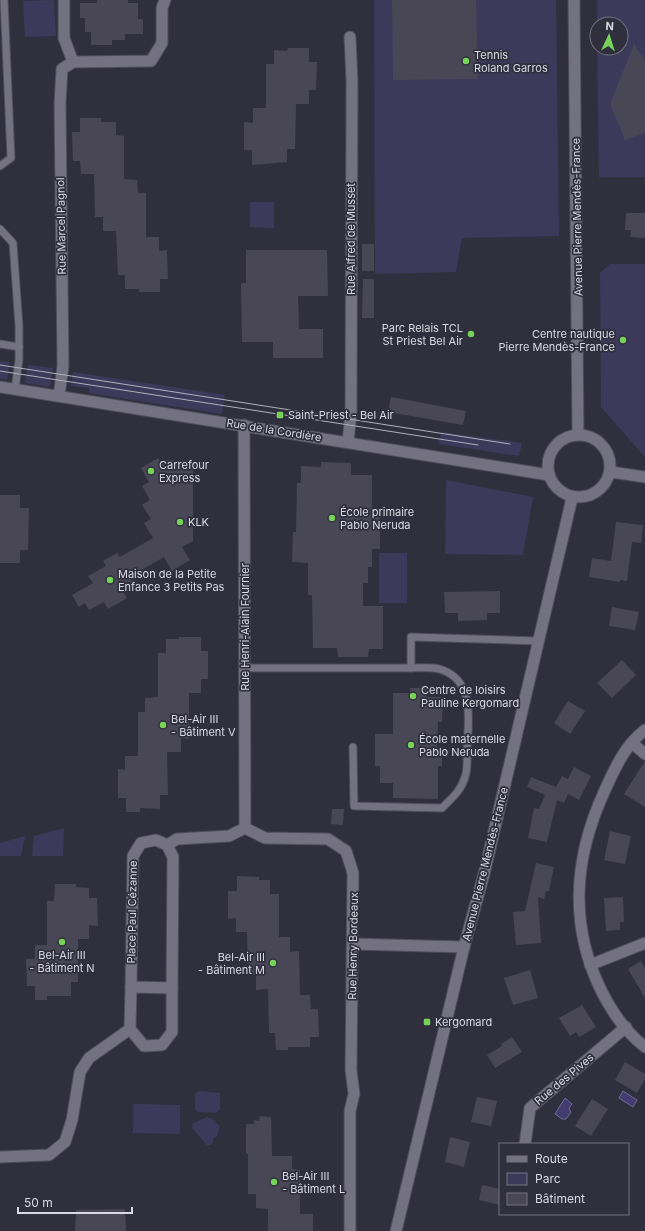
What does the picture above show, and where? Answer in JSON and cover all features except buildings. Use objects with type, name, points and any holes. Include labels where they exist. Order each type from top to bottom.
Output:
[{"type":"street","points":[[64,0],[64,38],[73,62],[151,61],[162,43],[162,8],[165,0]]},
{"type":"street","name":"Avenue Pierre Mendès-France","points":[[574,0],[578,435]]},
{"type":"street","name":"Rue Alfred de Musset","points":[[348,442],[351,397],[352,81],[350,37]]},
{"type":"street","name":"Rue Marcel Pagnol","points":[[59,396],[63,366],[60,82],[62,69],[73,62]]},
{"type":"street","name":"Rue de la Cordière","points":[[0,387],[548,475]]},
{"type":"street","name":"Rue Henri-Alain Fournier","points":[[244,425],[245,828]]},
{"type":"street","points":[[578,435],[591,437],[600,443],[607,451],[610,459],[611,472],[604,487],[590,496],[572,498],[556,488],[548,475],[548,464],[550,455],[559,442],[568,437],[578,435]]},
{"type":"street","points":[[611,472],[645,477]]},
{"type":"street","name":"Avenue Pierre Mendès-France","points":[[396,1231],[464,947],[484,874],[572,498]]},
{"type":"street","points":[[645,730],[632,742],[616,765],[601,798],[583,848],[578,885],[581,927],[590,965],[609,1004],[626,1027],[645,1047]]},
{"type":"street","points":[[632,742],[645,754]]},
{"type":"street","points":[[0,1157],[49,1155],[65,1142],[72,1120],[80,1072],[89,1058],[130,1028],[135,1037],[144,1046],[162,1045],[172,1032],[173,858],[167,845],[177,839],[229,836],[245,828]]},
{"type":"street","name":"Rue Henry Bordeaux","points":[[245,828],[264,838],[328,839],[346,851],[353,873],[351,1070],[354,1094],[350,1111],[350,1231]]},
{"type":"street","name":"Place Paul Cézanne","points":[[130,1028],[133,856],[141,843],[156,840],[167,845]]},
{"type":"street","points":[[590,965],[645,943]]},
{"type":"street","points":[[353,944],[464,947]]},
{"type":"street","points":[[131,987],[172,988]]},
{"type":"street","name":"Rue des Pives","points":[[525,1143],[530,1108],[626,1027]]},
{"type":"lane","points":[[0,166],[11,158],[4,0]]},
{"type":"lane","points":[[0,229],[13,244],[19,326],[19,347],[15,389]]},
{"type":"lane","points":[[0,344],[19,347]]},
{"type":"lane","points":[[411,668],[411,637],[538,640]]},
{"type":"lane","points":[[245,668],[432,668],[447,672],[460,683],[466,696],[468,714],[466,776],[458,792],[442,808],[354,806],[353,747]]},
{"type":"green space","points":[[54,0],[56,36],[25,37],[23,1]]},
{"type":"green space","points":[[374,0],[556,0],[559,236],[462,238],[456,272],[375,274]]},
{"type":"green space","points":[[597,0],[645,0],[645,177],[599,177],[597,56],[629,56],[629,16],[597,16]]},
{"type":"green space","points":[[250,202],[274,202],[274,228],[250,227]]},
{"type":"green space","name":"Centre nautique Pierre Mendès-France","points":[[610,264],[645,264],[645,457],[601,407],[600,273]]},
{"type":"green space","points":[[0,361],[10,362],[7,380],[0,379]]},
{"type":"green space","points":[[28,365],[53,368],[50,387],[25,383]]},
{"type":"green space","points":[[73,372],[225,395],[222,414],[89,393],[89,388],[71,386]]},
{"type":"green space","points":[[441,432],[522,443],[519,456],[439,444]]},
{"type":"green space","points":[[446,480],[533,497],[523,555],[445,554]]},
{"type":"green space","points":[[379,553],[407,553],[407,603],[379,603]]},
{"type":"green space","points":[[64,828],[63,856],[32,856],[34,836]]},
{"type":"green space","points":[[25,836],[21,856],[0,856],[0,843]]},
{"type":"green space","points":[[199,1091],[220,1093],[220,1109],[216,1113],[198,1112],[195,1109],[195,1094]]},
{"type":"green space","points":[[133,1104],[180,1105],[180,1134],[133,1133]]},
{"type":"green space","points":[[207,1117],[215,1120],[220,1126],[217,1136],[213,1139],[213,1143],[210,1145],[207,1145],[192,1128],[193,1123]]},
{"type":"shaded area","points":[[623,1091],[637,1100],[633,1107],[619,1098]]},
{"type":"shaded area","points":[[565,1098],[572,1104],[569,1108],[571,1112],[566,1119],[562,1119],[555,1114]]},
{"type":"tram line","points":[[0,365],[510,444]]},
{"type":"tram line","points":[[0,371],[478,445]]},
{"type":"place","name":"Tennis Roland Garros","points":[[466,61]]},
{"type":"place","name":"Parc Relais TCL St Priest Bel Air","points":[[471,334]]},
{"type":"place","name":"Centre nautique Pierre Mendès-France","points":[[623,340]]},
{"type":"place","name":"Saint-Priest - Bel Air","points":[[280,415]]},
{"type":"place","name":"Carrefour Express","points":[[151,471]]},
{"type":"place","name":"École primaire Pablo Neruda","points":[[332,518]]},
{"type":"place","name":"KLK","points":[[180,522]]},
{"type":"place","name":"Maison de la Petite Enfance 3 Petits Pas","points":[[110,580]]},
{"type":"place","name":"Centre de loisirs Pauline Kergomard","points":[[413,696]]},
{"type":"place","name":"Bel-Air III - Bâtiment V","points":[[163,725]]},
{"type":"place","name":"École maternelle Pablo Neruda","points":[[411,745]]},
{"type":"place","name":"Bel-Air III - Bâtiment N","points":[[62,942]]},
{"type":"place","name":"Bel-Air III - Bâtiment M","points":[[273,963]]},
{"type":"place","name":"Kergomard","points":[[427,1022]]},
{"type":"place","name":"Bel-Air III - Bâtiment L","points":[[274,1182]]}]
